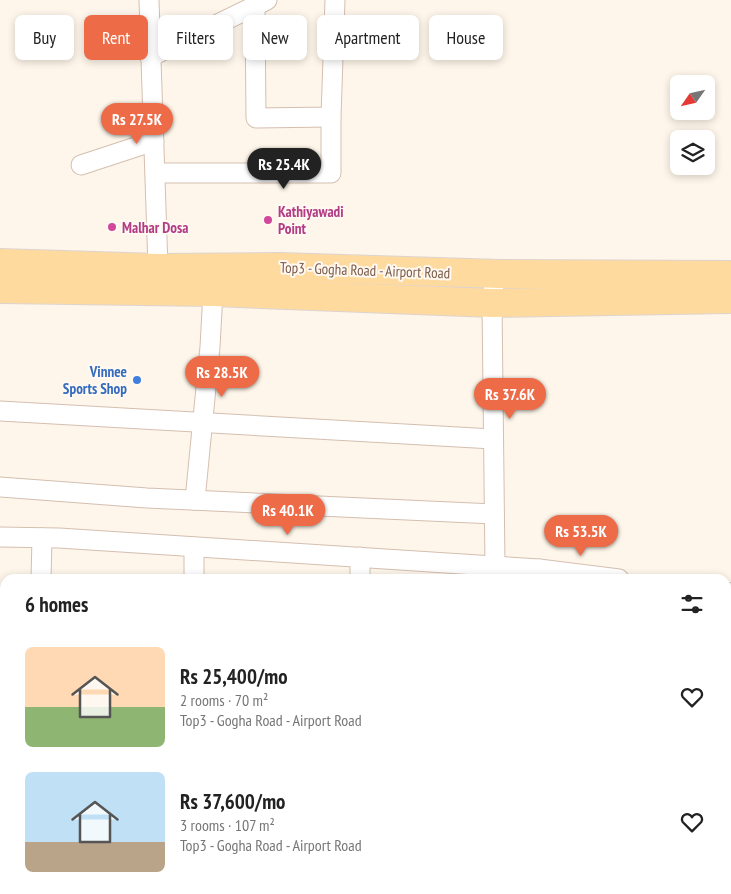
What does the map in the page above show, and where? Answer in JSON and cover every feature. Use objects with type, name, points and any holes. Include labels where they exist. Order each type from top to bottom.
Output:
[{"type":"main road","name":"Top3 - Gogha Road - Airport Road","points":[[0,263],[156,280],[280,267],[495,274],[731,275]]},
{"type":"main road","points":[[0,289],[156,280],[213,292],[492,302],[731,299]]},
{"type":"street","points":[[149,0],[155,173],[156,280]]},
{"type":"street","points":[[155,173],[331,173],[335,0]]},
{"type":"street","points":[[150,57],[261,3],[256,118],[331,117]]},
{"type":"street","points":[[81,165],[154,141]]},
{"type":"street","points":[[494,566],[492,302],[495,274]]},
{"type":"street","points":[[195,500],[210,347],[213,292]]},
{"type":"street","points":[[0,411],[493,438]]},
{"type":"street","points":[[0,486],[147,498],[494,514]]},
{"type":"street","points":[[0,537],[494,566],[540,574]]},
{"type":"street","points":[[41,574],[42,538]]},
{"type":"street","points":[[194,547],[194,574]]},
{"type":"street","points":[[360,558],[360,574]]},
{"type":"place","name":"Kathiyawadi Point","points":[[268,220]]},
{"type":"place","name":"Malhar Dosa","points":[[112,227]]},
{"type":"place","name":"Vinnee Sports Shop","points":[[137,380]]}]
